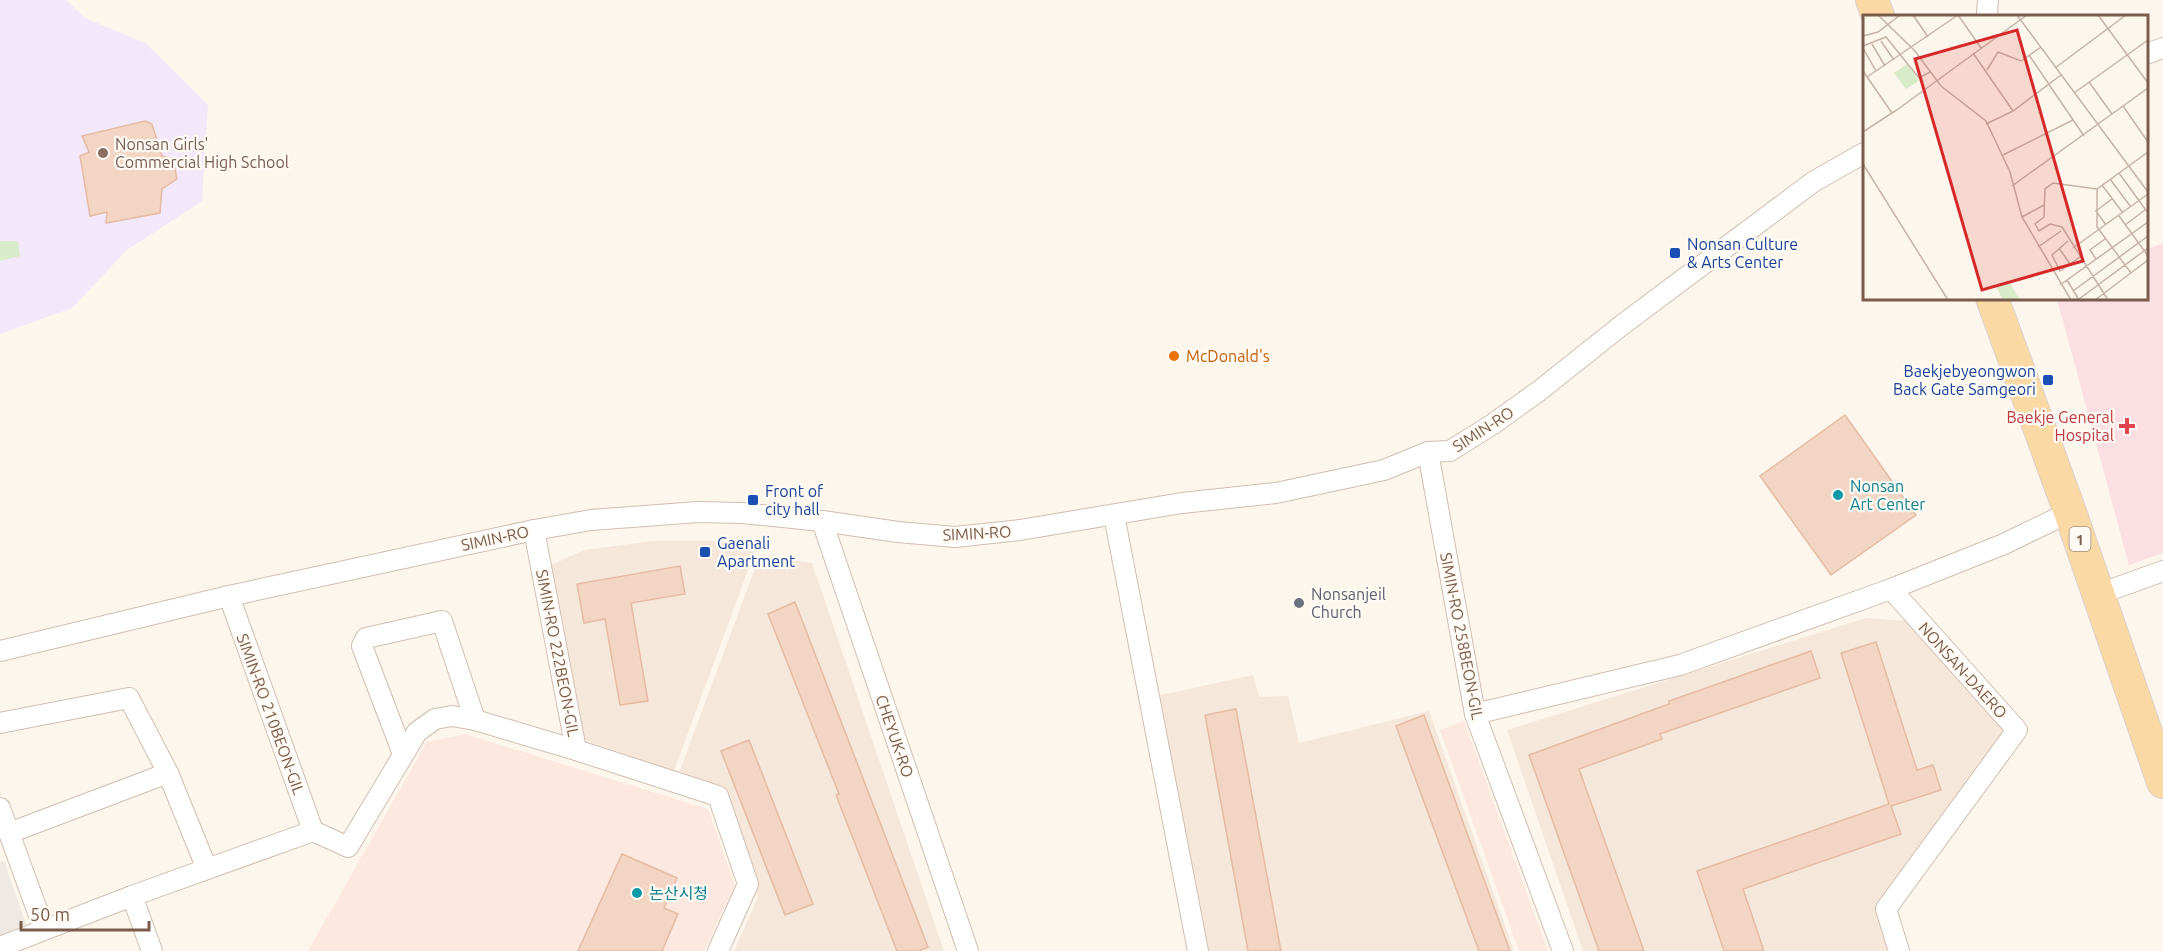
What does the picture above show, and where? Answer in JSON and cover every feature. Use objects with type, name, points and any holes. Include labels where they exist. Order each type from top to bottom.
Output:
[{"type":"main road","points":[[1872,0],[1878,15]]},
{"type":"main road","points":[[1887,0],[1893,15]]},
{"type":"main road","name":"1","points":[[1993,300],[2070,512],[2163,782]]},
{"type":"street","points":[[2148,53],[2163,48]]},
{"type":"street","name":"SIMIN-RO","points":[[0,651],[229,596],[534,530],[591,520],[698,512],[742,513],[955,537],[1020,530],[1182,503],[1276,493],[1384,470],[1428,452],[1450,451],[1493,424],[1788,200],[1813,182],[1863,154]]},
{"type":"street","name":"SIMIN-RO 258BEON-GIL","points":[[1428,452],[1475,714],[1563,951]]},
{"type":"street","points":[[1475,714],[1680,665],[1891,589],[2004,544],[2070,512]]},
{"type":"street","points":[[1114,515],[1198,951]]},
{"type":"street","name":"CHEYUK-RO","points":[[822,521],[968,951]]},
{"type":"street","name":"SIMIN-RO 222BEON-GIL","points":[[534,530],[576,750],[718,796],[748,884],[718,951]]},
{"type":"street","points":[[2098,594],[2163,572]]},
{"type":"street","name":"NONSAN-DAERO","points":[[1891,589],[2017,730],[1886,909],[1899,951]]},
{"type":"street","name":"SIMIN-RO 210BEON-GIL","points":[[229,596],[313,831]]},
{"type":"street","points":[[403,754],[362,646],[366,638],[442,621],[475,720]]},
{"type":"street","points":[[0,723],[129,698],[168,773],[207,869]]},
{"type":"street","points":[[0,947],[132,896],[313,831],[348,847],[417,732],[435,719],[452,716],[475,720],[576,750]]},
{"type":"street","points":[[9,832],[168,773]]},
{"type":"street","points":[[0,808],[44,929]]},
{"type":"street","points":[[132,896],[152,951]]},
{"type":"shaded area","name":"Nonsan Girls' Commercial High School","points":[[0,0],[66,0],[85,18],[145,43],[208,105],[202,201],[127,250],[72,308],[0,334]]},
{"type":"shaded area","name":"Baekje General Hospital","points":[[2163,243],[2163,553],[2129,565],[2057,300],[2148,300],[2148,249]]},
{"type":"shaded area","points":[[653,541],[714,541],[755,551],[674,771],[584,740],[549,566],[584,550]]},
{"type":"shaded area","points":[[760,555],[812,563],[944,951],[734,951],[758,897],[724,786],[679,773]]},
{"type":"shaded area","points":[[1866,618],[1908,621],[2006,731],[1878,908],[1891,951],[1583,951],[1507,730]]},
{"type":"shaded area","points":[[1253,675],[1259,697],[1288,696],[1299,743],[1429,711],[1514,951],[1207,951],[1156,696]]},
{"type":"shaded area","points":[[1464,721],[1548,951],[1519,951],[1440,730]]},
{"type":"shaded area","points":[[465,734],[708,809],[735,885],[704,951],[308,951],[427,742]]},
{"type":"shaded area","points":[[4,861],[29,933],[0,943],[0,862]]},
{"type":"green space","points":[[0,241],[18,241],[20,256],[0,261]]},
{"type":"building","points":[[145,121],[152,124],[162,156],[173,159],[177,179],[162,189],[160,213],[106,223],[107,212],[90,216],[80,156],[89,152],[82,136]]},
{"type":"building","name":"Nonsan Art Center","points":[[1845,415],[1916,515],[1831,575],[1760,476]]},
{"type":"building","points":[[680,566],[685,594],[631,603],[648,701],[620,705],[605,619],[584,623],[577,584]]},
{"type":"building","points":[[795,602],[928,947],[918,951],[897,951],[836,795],[839,794],[768,614]]},
{"type":"building","points":[[1876,642],[1917,770],[1933,765],[1941,790],[1891,806],[1901,834],[1743,889],[1764,951],[1724,951],[1697,871],[1889,804],[1841,653]]},
{"type":"building","points":[[1811,651],[1820,678],[1660,734],[1662,739],[1579,769],[1644,951],[1599,951],[1529,755],[1669,704],[1669,701]]},
{"type":"building","points":[[1236,709],[1281,951],[1248,951],[1205,715]]},
{"type":"building","points":[[1424,715],[1510,951],[1479,951],[1396,726]]},
{"type":"building","points":[[749,740],[813,904],[785,915],[721,751]]},
{"type":"building","name":"논산시청","points":[[622,854],[677,878],[664,908],[678,914],[662,951],[578,951]]},
{"type":"place","name":"Nonsan Girls' Commercial High School","points":[[103,153]]},
{"type":"place","name":"Nonsan Culture & Arts Center","points":[[1675,253]]},
{"type":"place","name":"McDonald's","points":[[1174,356]]},
{"type":"place","name":"Baekjebyeongwon Back Gate Samgeori","points":[[2048,380]]},
{"type":"place","name":"Baekje General Hospital","points":[[2127,426]]},
{"type":"place","name":"Nonsan Art Center","points":[[1838,495]]},
{"type":"place","name":"Front of city hall","points":[[753,500]]},
{"type":"place","name":"Gaenali Apartment","points":[[705,552]]},
{"type":"place","name":"Nonsanjeil Church","points":[[1299,603]]},
{"type":"place","name":"논산시청","points":[[637,893]]}]
